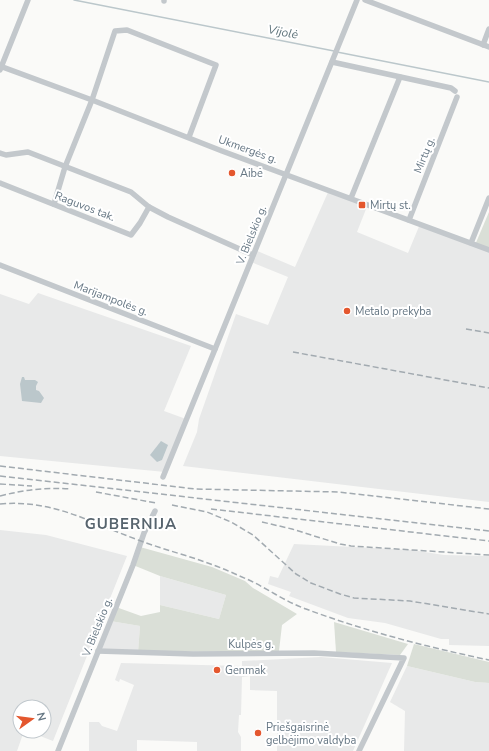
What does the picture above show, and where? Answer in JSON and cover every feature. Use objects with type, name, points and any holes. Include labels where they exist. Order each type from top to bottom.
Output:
[{"type":"street","points":[[0,68],[28,0]]},
{"type":"street","name":"V. Bielskio g.","points":[[163,476],[357,0]]},
{"type":"street","points":[[365,0],[489,47]]},
{"type":"street","points":[[483,45],[489,29]]},
{"type":"street","points":[[54,204],[65,167],[92,100],[115,31],[127,30],[143,35],[216,65],[189,137]]},
{"type":"street","points":[[333,59],[400,77],[453,89]]},
{"type":"street","name":"Ukmergės g.","points":[[0,68],[92,100],[489,250]]},
{"type":"street","points":[[352,198],[400,77]]},
{"type":"street","name":"Mirtų g.","points":[[409,220],[457,97]]},
{"type":"street","points":[[0,153],[6,155],[28,152],[131,192],[149,207],[168,217],[253,255]]},
{"type":"street","name":"Raguvos tak.","points":[[0,183],[131,235],[149,207]]},
{"type":"street","points":[[471,243],[489,198]]},
{"type":"street","name":"Marijampolės g.","points":[[0,265],[215,349]]},
{"type":"street","name":"V. Bielskio g.","points":[[58,751],[133,565],[144,533],[155,511]]},
{"type":"street","name":"Kulpės g.","points":[[98,651],[193,654],[314,653],[404,658],[359,751]]},
{"type":"shaded area","points":[[329,190],[368,204],[357,232],[408,253],[420,224],[489,250],[489,502],[183,466],[197,432],[199,419],[236,314],[268,325],[288,277],[251,262],[255,250],[295,267]]},
{"type":"shaded area","points":[[489,212],[489,250],[475,245]]},
{"type":"shaded area","points":[[38,293],[191,346],[164,411],[186,419],[165,472],[0,456],[0,294],[29,304]]},
{"type":"shaded area","points":[[22,377],[24,377],[25,380],[35,380],[38,382],[36,390],[39,391],[44,398],[41,403],[22,401],[20,384]]},
{"type":"shaded area","points":[[161,441],[168,445],[162,460],[157,462],[150,455]]},
{"type":"shaded area","points":[[0,530],[46,535],[127,556],[53,741],[48,739],[52,739],[52,699],[12,699],[12,739],[21,739],[17,751],[0,751]]},
{"type":"shaded area","points":[[294,544],[412,550],[444,555],[489,556],[489,646],[449,645],[449,639],[441,639],[385,623],[348,618],[289,596],[291,592],[268,584],[270,576],[278,578]]},
{"type":"shaded area","points":[[140,547],[212,567],[245,581],[253,588],[297,614],[282,625],[279,651],[138,652],[140,626],[110,621],[116,607],[141,616],[160,612],[160,605],[219,619],[226,595],[160,576],[133,565]]},
{"type":"shaded area","points":[[160,576],[226,595],[219,619],[160,605]]},
{"type":"shaded area","points":[[110,621],[140,626],[138,652],[98,651]]},
{"type":"shaded area","points":[[334,622],[408,644],[400,655],[336,652]]},
{"type":"shaded area","points":[[414,644],[489,662],[489,683],[475,682],[407,666]]},
{"type":"shaded area","points":[[321,657],[392,663],[353,751],[277,751],[277,691],[250,690],[250,676],[242,677],[241,715],[239,715],[238,732],[241,737],[241,751],[197,751],[197,742],[137,740],[137,751],[89,751],[89,722],[99,722],[102,726],[117,731],[134,685],[120,679],[119,682],[115,680],[121,663],[242,666],[242,661]]},
{"type":"shaded area","points":[[407,666],[475,682],[489,683],[489,751],[404,751],[405,711],[390,702]]},
{"type":"waterway","name":"Vijolė","points":[[74,0],[334,51]]},
{"type":"waterway","name":"Vijolė","points":[[337,52],[489,82]]},
{"type":"railway","points":[[466,329],[489,333]]},
{"type":"railway","points":[[293,352],[489,388]]},
{"type":"railway","points":[[0,466],[195,489],[338,492],[489,509]]},
{"type":"railway","points":[[0,476],[489,531]]},
{"type":"railway","points":[[0,484],[32,486]]},
{"type":"railway","points":[[0,496],[18,492],[52,488],[70,489]]},
{"type":"railway","points":[[96,492],[156,503]]},
{"type":"railway","points":[[0,504],[20,503],[38,505],[73,514],[141,541],[222,568],[299,606],[328,617],[396,638],[489,660]]},
{"type":"railway","points":[[172,505],[207,512],[231,522],[253,535],[296,574],[311,583],[340,594],[354,598],[410,601],[489,614]]},
{"type":"railway","points":[[211,509],[489,541]]},
{"type":"railway","points":[[262,522],[351,546],[489,555]]},
{"type":"place","name":"Aibė","points":[[232,173]]},
{"type":"place","name":"Mirtų st.","points":[[362,205]]},
{"type":"place","name":"Metalo prekyba","points":[[347,311]]},
{"type":"place","name":"Genmak","points":[[217,670]]},
{"type":"place","name":"Priešgaisrinė gelbėjimo valdyba","points":[[258,733]]},
{"type":"district","name":"GUBERNIJA","points":[[131,524]]}]
